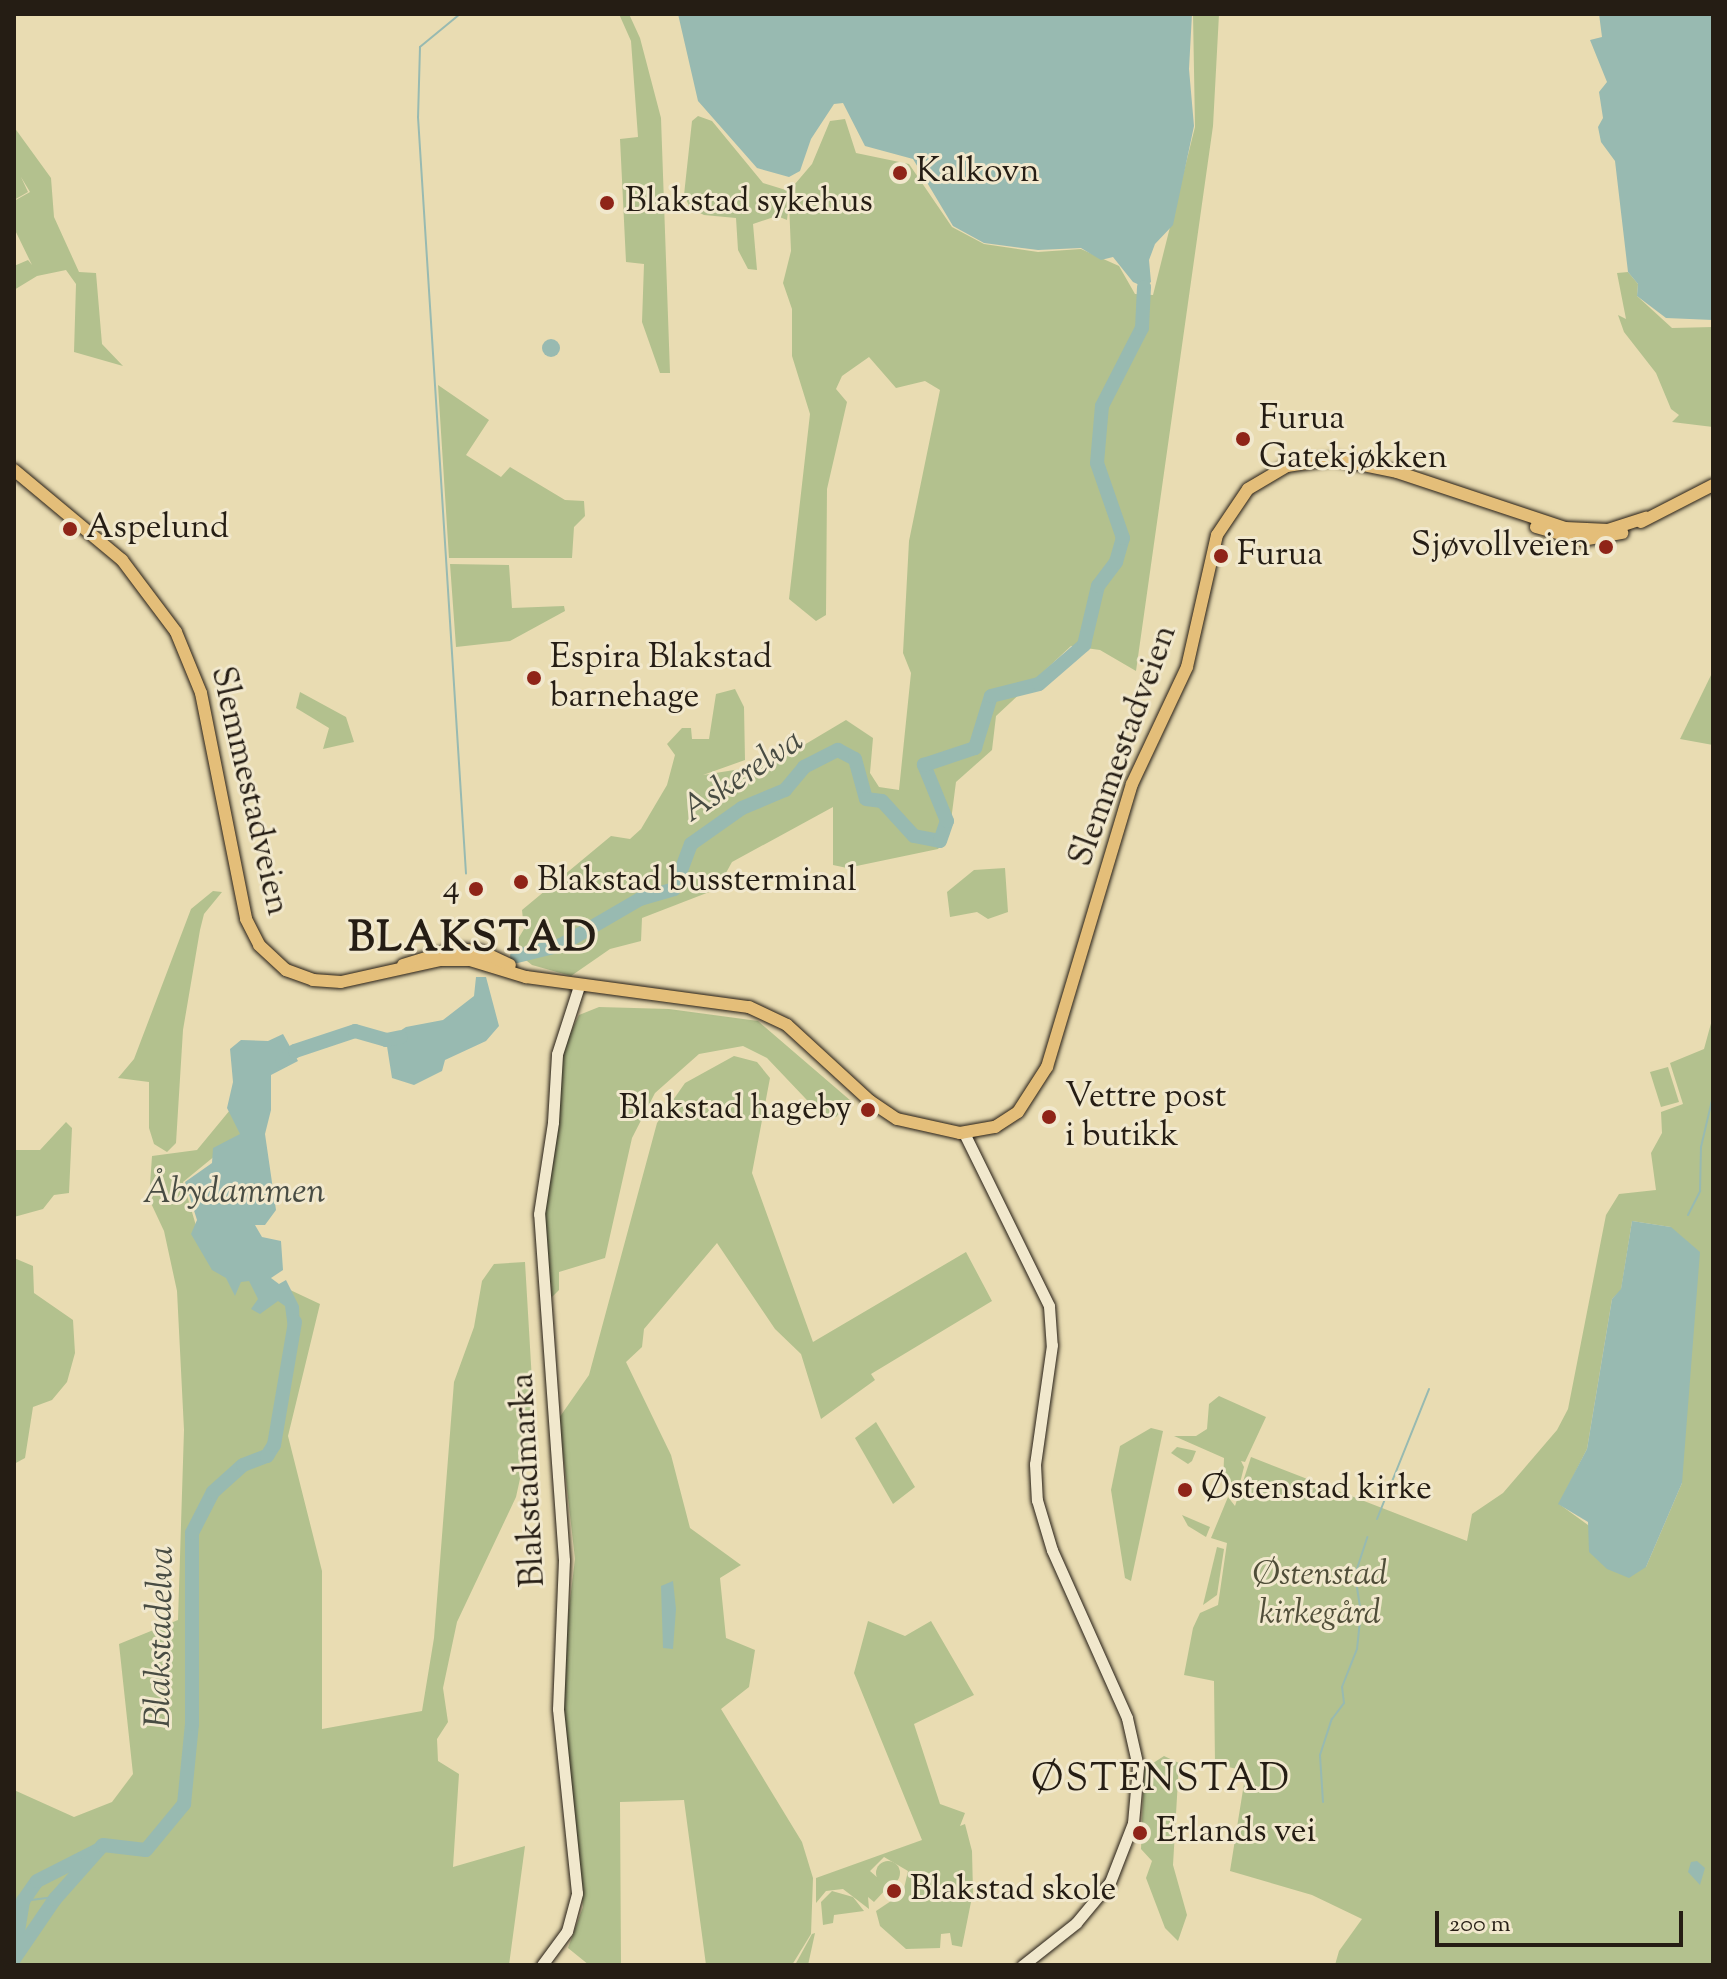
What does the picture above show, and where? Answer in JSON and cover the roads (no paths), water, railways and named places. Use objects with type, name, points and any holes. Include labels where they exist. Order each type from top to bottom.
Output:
[{"type":"main road","name":"Slemmestadveien","points":[[14,470],[133,571],[182,643],[207,718],[241,902],[259,945],[286,970],[320,982],[350,982],[400,967],[470,960],[579,986],[763,1012],[787,1025],[864,1095],[897,1119],[968,1133],[1018,1112],[1047,1067],[1132,784],[1187,667],[1217,535],[1238,500],[1280,469],[1323,459],[1397,472],[1486,503],[1573,540],[1607,538],[1713,485]]},
{"type":"main road","name":"Blakstadmarka","points":[[542,1965],[567,1931],[577,1893],[558,1709],[564,1560],[539,1214],[559,1042],[579,986]]},
{"type":"main road","points":[[968,1133],[972,1152],[1049,1306],[1052,1345],[1035,1464],[1037,1500],[1052,1550],[1125,1711],[1138,1767],[1133,1823],[1110,1882],[1076,1923],[1023,1965]]},
{"type":"water","points":[[678,14],[1192,14],[1189,69],[1194,126],[1173,225],[1155,244],[1149,260],[1151,282],[1144,287],[1133,282],[1113,257],[1101,260],[1081,248],[1038,250],[984,243],[953,226],[913,159],[865,146],[843,103],[834,104],[811,139],[800,171],[789,177],[757,168],[698,101]]},
{"type":"water","points":[[1599,14],[1713,14],[1713,320],[1666,318],[1637,296],[1638,284],[1628,272],[1615,161],[1601,142],[1598,127],[1603,118],[1599,92],[1607,82],[1590,40],[1602,37]]},
{"type":"water","points":[[551,339],[560,348],[551,357],[542,348]]},
{"type":"water","points":[[476,977],[486,977],[499,1026],[486,1041],[445,1060],[442,1071],[414,1085],[392,1078],[386,1040],[406,1027],[443,1020],[474,996]]},
{"type":"water","name":"Åbydammen","points":[[283,1034],[298,1061],[271,1075],[271,1110],[265,1134],[276,1210],[265,1225],[255,1225],[262,1237],[281,1241],[283,1270],[271,1278],[279,1284],[286,1280],[299,1306],[300,1333],[290,1343],[285,1306],[278,1301],[260,1314],[251,1309],[258,1299],[249,1281],[241,1282],[235,1296],[226,1278],[212,1270],[191,1234],[197,1220],[185,1182],[212,1163],[213,1148],[240,1134],[227,1108],[233,1082],[230,1049],[241,1040],[268,1041]]},
{"type":"water","points":[[1632,1221],[1671,1227],[1700,1252],[1682,1483],[1646,1567],[1629,1578],[1607,1569],[1589,1552],[1588,1522],[1558,1504],[1587,1449],[1612,1299],[1621,1289]]},
{"type":"water","points":[[673,1581],[676,1609],[673,1649],[663,1648],[661,1586]]},
{"type":"water","points":[[1697,1861],[1705,1868],[1700,1885],[1688,1872],[1691,1862]]},
{"type":"waterway","points":[[460,14],[420,47],[418,117],[466,873]]},
{"type":"waterway","name":"Askerelva","points":[[517,956],[561,945],[640,899],[674,889],[691,844],[742,808],[785,790],[804,767],[838,750],[855,759],[866,799],[882,801],[914,836],[940,841],[947,821],[924,765],[975,748],[991,696],[1039,684],[1084,645],[1098,586],[1116,562],[1123,538],[1097,463],[1102,406],[1142,328],[1144,287]]},
{"type":"waterway","points":[[282,1061],[295,1051],[355,1031],[386,1040],[401,1037]]},
{"type":"waterway","points":[[1688,1215],[1700,1191],[1701,1147],[1713,1096]]},
{"type":"waterway","name":"Blakstadelva","points":[[14,1959],[55,1899],[103,1845],[146,1850],[184,1804],[192,1724],[192,1533],[213,1492],[243,1465],[267,1456],[274,1445],[295,1322]]},
{"type":"waterway","points":[[1377,1519],[1429,1389]]},
{"type":"waterway","points":[[1323,1802],[1320,1755],[1332,1719],[1344,1703],[1342,1687],[1357,1649],[1361,1613],[1355,1575],[1367,1537]]},
{"type":"waterway","points":[[14,1955],[23,1901],[37,1881],[98,1850]]},
{"type":"waterway","points":[[23,1901],[57,1897]]},
{"type":"place","name":"Kalkovn","points":[[900,173]]},
{"type":"place","name":"Blakstad sykehus","points":[[607,203]]},
{"type":"place","name":"Furua Gatekjøkken","points":[[1243,439]]},
{"type":"place","name":"Aspelund","points":[[70,529]]},
{"type":"place","name":"Sjøvollveien","points":[[1606,547]]},
{"type":"place","name":"Furua","points":[[1221,556]]},
{"type":"place","name":"Espira Blakstad barnehage","points":[[534,678]]},
{"type":"place","name":"Blakstad bussterminal","points":[[521,882]]},
{"type":"place","name":"4","points":[[476,889]]},
{"type":"place","name":"Blakstad hageby","points":[[868,1110]]},
{"type":"place","name":"Vettre post i butikk","points":[[1049,1117]]},
{"type":"place","name":"Østenstad kirke","points":[[1185,1490]]},
{"type":"place","name":"Erlands vei","points":[[1140,1833]]},
{"type":"place","name":"Blakstad skole","points":[[894,1891]]},
{"type":"district","name":"BLAKSTAD","points":[[473,940]]},
{"type":"district","name":"ØSTENSTAD","points":[[1161,1782]]},
{"type":"park label","name":"Østenstad kirkegård","points":[[1320,1594]]}]
